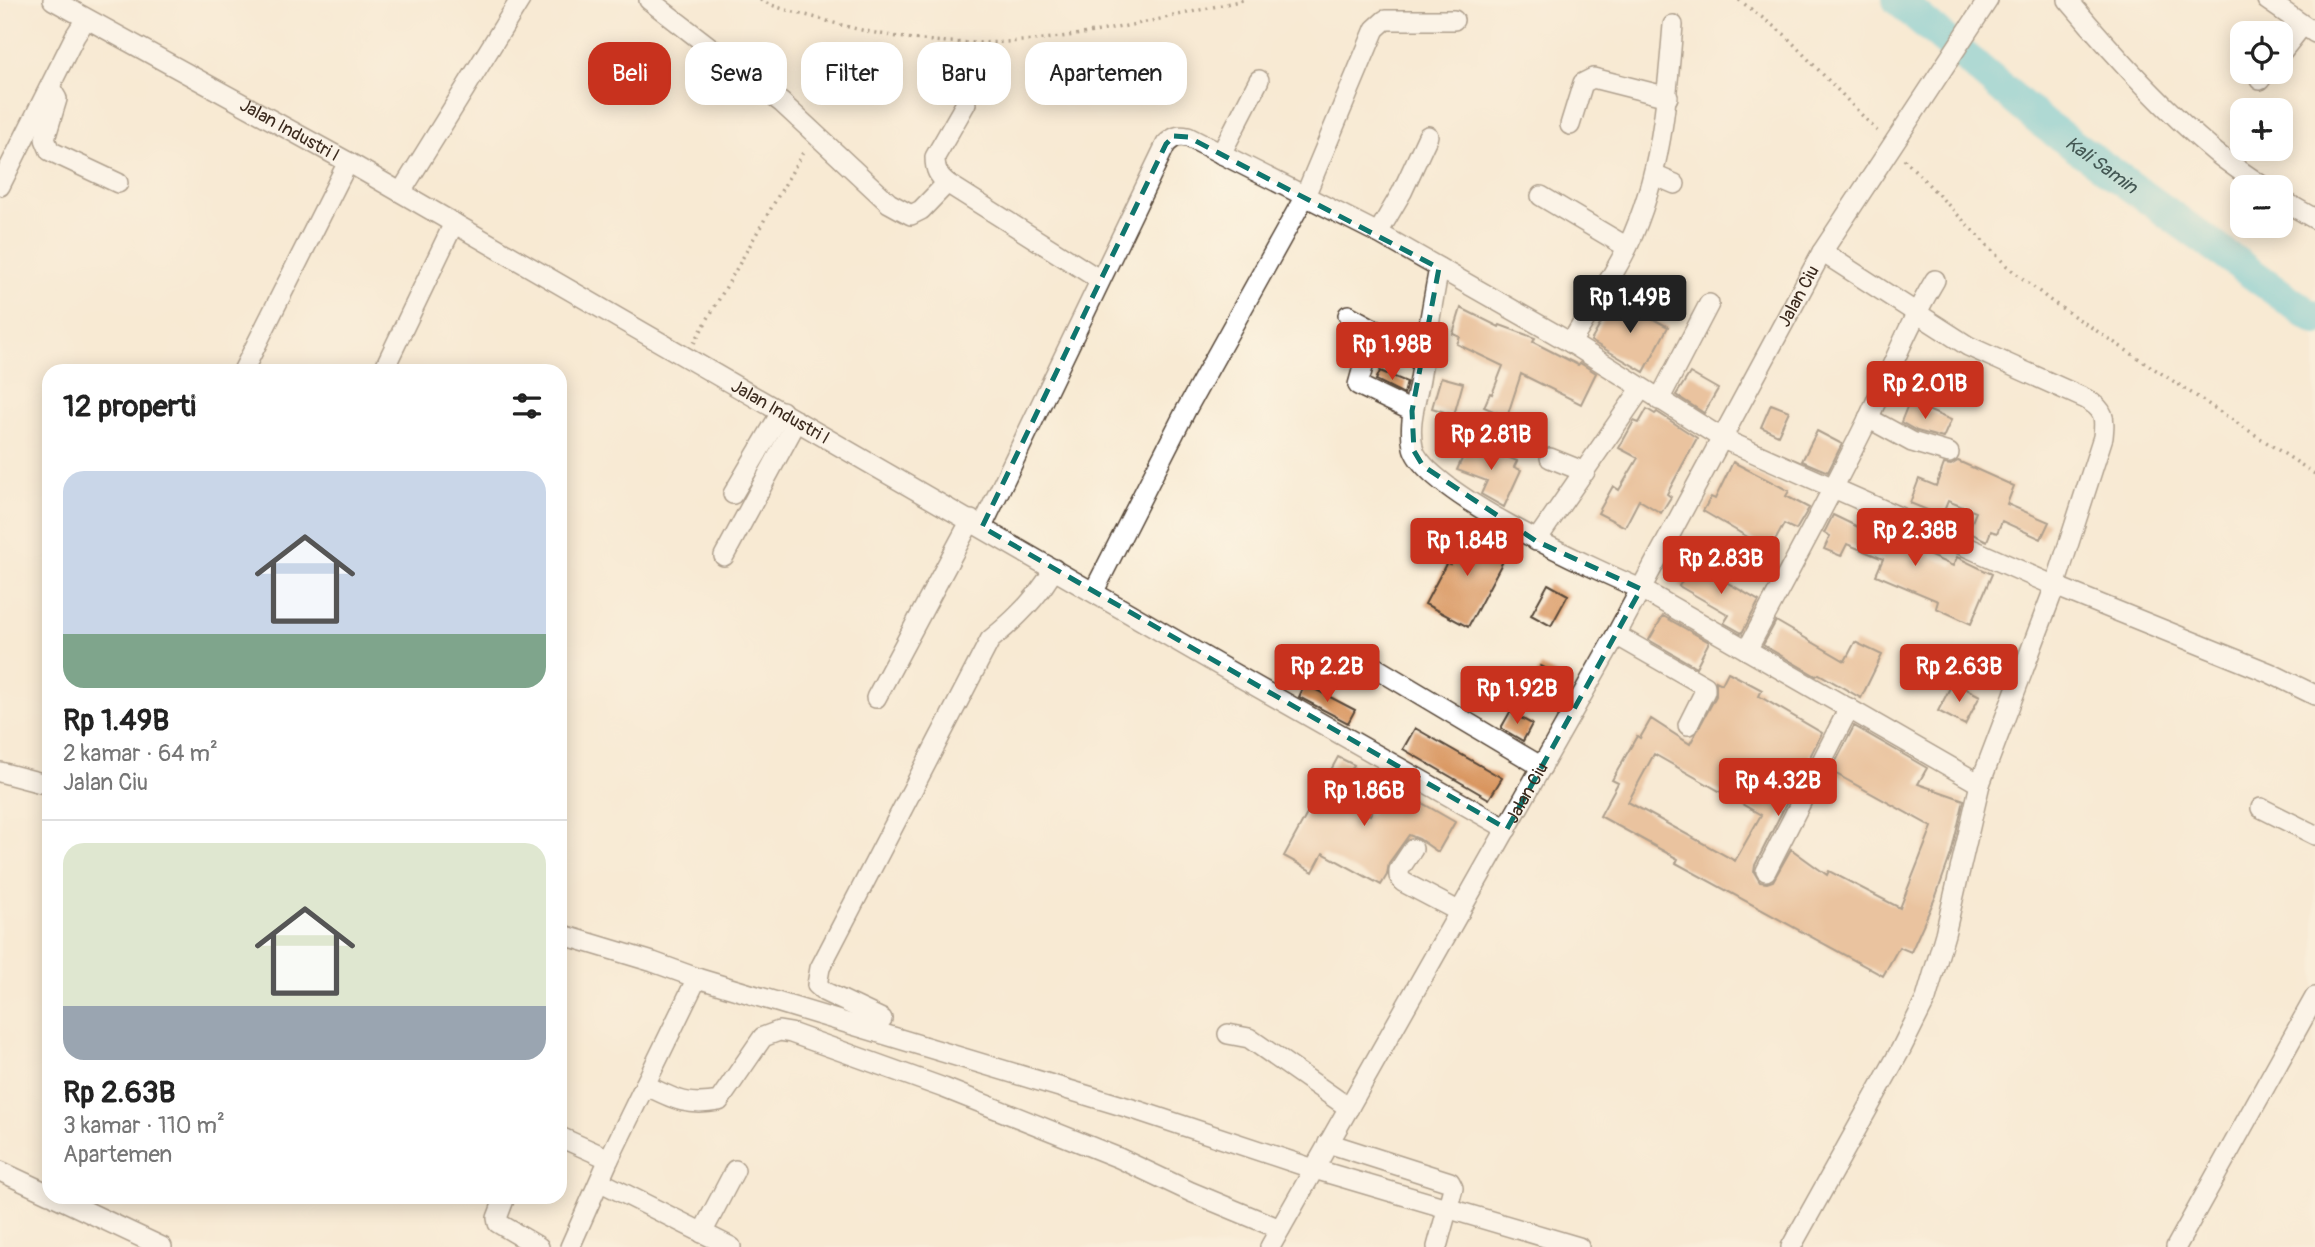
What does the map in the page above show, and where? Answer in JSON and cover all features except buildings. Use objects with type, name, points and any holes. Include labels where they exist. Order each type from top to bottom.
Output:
[{"type":"street","name":"Jalan Industri I","points":[[53,0],[401,192],[1507,829]]},
{"type":"street","points":[[401,192],[520,0]]},
{"type":"street","points":[[649,0],[782,103],[889,203],[911,215],[921,210],[947,183]]},
{"type":"street","points":[[2068,0],[2125,66],[2156,97],[2216,153],[2247,175]]},
{"type":"street","points":[[2267,0],[2309,29],[2293,43]]},
{"type":"street","name":"Jalan Ciu","points":[[1270,1247],[1616,635],[1822,252],[1987,2]]},
{"type":"street","points":[[0,186],[86,19]]},
{"type":"street","points":[[1094,591],[1198,387],[1305,196],[1375,29],[1385,20],[1454,20]]},
{"type":"street","points":[[1570,344],[1627,247],[1654,176],[1668,97],[1673,25]]},
{"type":"street","points":[[1570,125],[1583,83],[1587,79],[1668,97]]},
{"type":"street","points":[[1221,154],[1259,80]]},
{"type":"street","points":[[50,87],[57,99],[45,139],[50,151],[118,183]]},
{"type":"street","points":[[965,105],[936,157],[938,175],[1100,280]]},
{"type":"street","points":[[876,698],[976,524],[1166,144],[1174,136],[1188,137],[1378,233],[1570,344],[1723,439],[2055,586],[2232,657],[2315,695]]},
{"type":"street","points":[[1378,233],[1402,192],[1428,136]]},
{"type":"street","points":[[247,364],[348,162]]},
{"type":"street","points":[[1654,176],[1675,184]]},
{"type":"street","points":[[1541,196],[1627,247]]},
{"type":"street","points":[[2293,206],[2315,219]]},
{"type":"street","points":[[386,364],[454,223]]},
{"type":"street","points":[[1791,1247],[1926,999],[1945,933],[1980,784],[2055,586],[2103,437],[2105,419],[2098,406],[2086,398],[1981,353],[1822,252]]},
{"type":"street","points":[[1439,268],[1412,411],[1414,450],[1423,466],[1451,489],[1536,541],[1641,589],[1980,784]]},
{"type":"street","points":[[1747,650],[1833,489],[1915,313],[1935,281]]},
{"type":"street","points":[[1659,400],[1709,304]]},
{"type":"street","points":[[1348,315],[1423,356]]},
{"type":"street","points":[[1363,367],[1359,385],[1362,388],[1412,411]]},
{"type":"street","points":[[1536,541],[1641,389]]},
{"type":"street","points":[[733,494],[790,416]]},
{"type":"street","points":[[724,556],[790,416]]},
{"type":"street","points":[[1868,418],[1912,442],[1949,453]]},
{"type":"street","points":[[1550,457],[1585,472]]},
{"type":"street","points":[[882,1019],[825,992],[817,985],[820,968],[990,640],[1015,620],[1044,586],[1054,569]]},
{"type":"street","points":[[1616,635],[1705,686],[1688,724]]},
{"type":"street","points":[[1371,664],[1542,767]]},
{"type":"street","points":[[1766,871],[1849,708]]},
{"type":"street","points":[[0,772],[42,783]]},
{"type":"street","points":[[2261,808],[2315,835]]},
{"type":"street","points":[[1413,849],[1399,870],[1399,876],[1404,882],[1460,912]]},
{"type":"street","points":[[567,936],[1139,1111],[1314,1169],[1579,1247]]},
{"type":"street","points":[[570,1247],[698,978]]},
{"type":"street","points":[[2176,1247],[2313,1000]]},
{"type":"street","points":[[645,1086],[680,1102],[699,1105],[719,1101],[763,1037],[779,1031],[791,1033],[944,1088],[1119,1158],[1280,1229]]},
{"type":"street","points":[[1228,1034],[1249,1038],[1349,1108]]},
{"type":"street","points":[[567,1140],[610,1159]]},
{"type":"street","points":[[1328,1143],[1450,1182],[1453,1188],[1437,1247]]},
{"type":"street","points":[[702,1233],[735,1170]]},
{"type":"street","points":[[0,1171],[42,1191]]},
{"type":"street","points":[[601,1182],[731,1247]]},
{"type":"street","points":[[70,1204],[162,1247]]},
{"type":"street","points":[[502,1204],[497,1218],[503,1229],[539,1247]]},
{"type":"path","points":[[760,0],[844,26],[913,40],[997,44],[1066,38],[1128,27],[1243,0]]},
{"type":"path","points":[[1739,0],[1784,34],[2025,282],[2315,474]]},
{"type":"path","points":[[686,356],[815,132]]},
{"type":"highlighted area","points":[[1174,136],[1188,137],[1439,268],[1412,411],[1414,451],[1423,466],[1536,541],[1641,589],[1507,829],[982,527],[1166,144]]},
{"type":"waterway","name":"Kali Samin","points":[[1898,0],[2040,121],[2315,319]]}]
